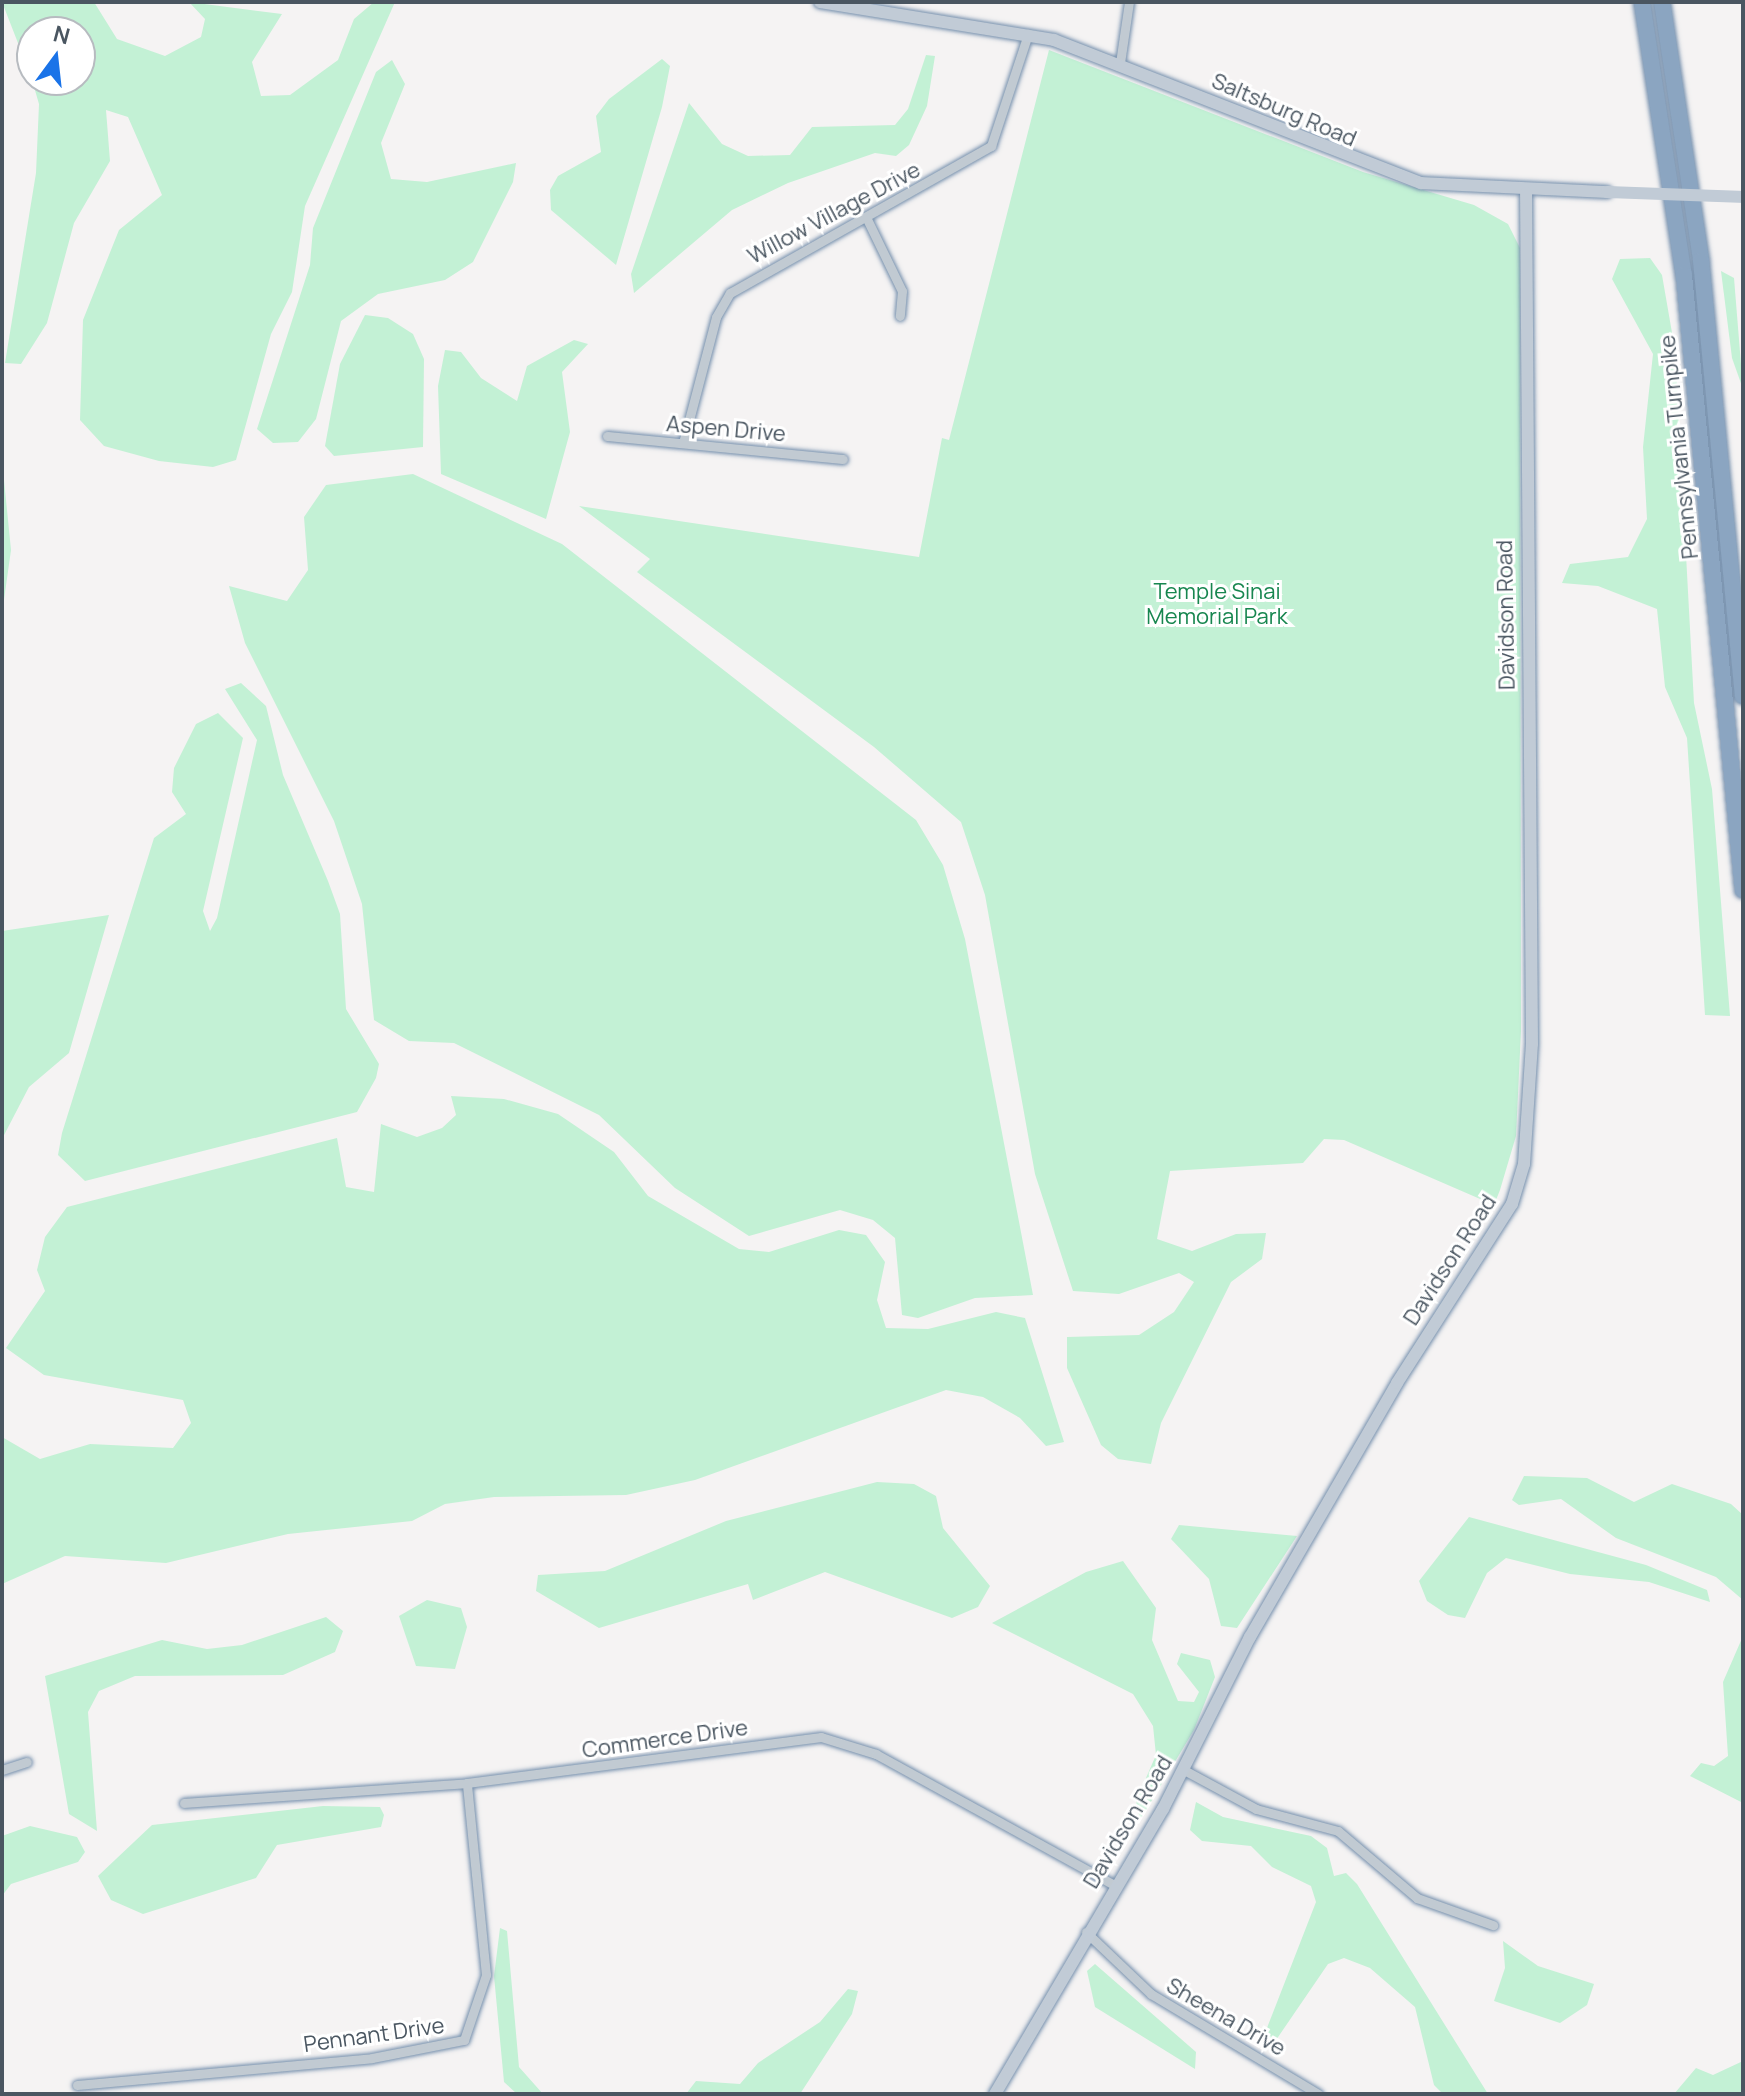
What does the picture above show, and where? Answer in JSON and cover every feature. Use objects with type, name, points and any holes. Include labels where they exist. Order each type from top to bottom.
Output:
[{"type":"highway","name":"Pennsylvania Turnpike","points":[[1642,2],[1686,289],[1743,890]]},
{"type":"highway","name":"Pennsylvania Turnpike","points":[[1662,2],[1701,261],[1743,696]]},
{"type":"street","points":[[1120,63],[1129,2]]},
{"type":"street","name":"Saltsburg Road","points":[[828,3],[1028,34],[1120,63],[1375,170],[1453,189],[1743,197]]},
{"type":"street","name":"Willow Village Drive","points":[[683,443],[716,317],[730,293],[991,146],[1028,34]]},
{"type":"street","name":"Davidson Road","points":[[995,2094],[1085,1932],[1184,1770],[1250,1637],[1512,1204],[1524,1164],[1532,1044],[1526,193]]},
{"type":"street","points":[[866,217],[902,291],[900,316]]},
{"type":"street","name":"Aspen Drive","points":[[607,436],[843,459]]},
{"type":"street","name":"Commerce Drive","points":[[184,1803],[467,1783],[782,1741],[846,1740],[1114,1885]]},
{"type":"street","points":[[2,1770],[27,1762]]},
{"type":"street","points":[[1184,1770],[1256,1809],[1338,1831],[1417,1898],[1493,1925]]},
{"type":"street","name":"Pennant Drive","points":[[77,2085],[372,2058],[464,2040],[486,1975],[467,1783]]},
{"type":"street","name":"Sheena Drive","points":[[1085,1932],[1151,1994],[1318,2094]]},
{"type":"green space","points":[[2,2],[94,2],[117,39],[165,56],[201,37],[205,19],[189,2],[282,14],[252,62],[261,96],[290,95],[338,60],[354,19],[374,2],[395,2],[305,206],[292,292],[271,334],[236,460],[213,467],[159,461],[104,446],[80,420],[83,320],[119,230],[162,195],[128,117],[106,110],[110,161],[74,223],[47,323],[21,364],[5,363],[36,173],[39,104],[37,96],[96,96],[96,16],[16,16],[16,38]]},
{"type":"green space","name":"Temple Sinai Memorial Park","points":[[1049,50],[1363,172],[1474,205],[1508,224],[1520,248],[1521,1031],[1516,1136],[1500,1190],[1494,1205],[1344,1140],[1324,1139],[1303,1163],[1170,1171],[1157,1239],[1192,1251],[1236,1234],[1266,1233],[1262,1259],[1231,1282],[1161,1423],[1151,1464],[1118,1459],[1101,1445],[1067,1368],[1067,1337],[1139,1335],[1174,1312],[1194,1282],[1179,1273],[1119,1294],[1073,1291],[1035,1174],[985,895],[961,822],[874,747],[637,572],[650,559],[579,506],[919,557],[942,438],[949,440]]},
{"type":"green space","points":[[926,55],[935,56],[927,106],[909,145],[896,156],[875,153],[788,183],[732,210],[634,293],[631,274],[689,103],[722,144],[748,156],[790,155],[812,127],[895,125],[908,109]]},
{"type":"green space","points":[[662,59],[670,66],[662,107],[616,265],[551,210],[550,190],[558,176],[601,152],[596,116],[609,99]]},
{"type":"green space","points":[[392,60],[405,84],[381,143],[391,179],[427,182],[516,163],[513,182],[473,262],[445,280],[378,294],[341,321],[316,419],[298,442],[273,443],[257,429],[310,265],[313,228],[376,72]]},
{"type":"green space","points":[[1650,258],[1662,275],[1675,350],[1694,703],[1712,789],[1730,1016],[1705,1015],[1687,738],[1665,687],[1657,609],[1598,586],[1562,583],[1570,564],[1628,557],[1647,519],[1643,447],[1653,354],[1612,279],[1620,259]]},
{"type":"green space","points":[[1721,271],[1734,278],[1743,389],[1732,358]]},
{"type":"green space","points":[[365,315],[388,318],[413,334],[424,359],[423,447],[334,456],[325,446],[340,364]]},
{"type":"green space","points":[[574,340],[588,344],[562,372],[570,432],[546,519],[441,474],[438,386],[445,350],[461,352],[481,378],[517,401],[527,366]]},
{"type":"green space","points":[[413,474],[562,544],[916,820],[943,865],[965,939],[1033,1295],[975,1298],[918,1318],[902,1315],[895,1238],[873,1220],[840,1210],[749,1236],[675,1188],[599,1115],[454,1043],[409,1041],[374,1020],[362,904],[334,821],[245,643],[229,586],[287,601],[308,570],[304,517],[326,485]]},
{"type":"green space","points":[[2,480],[11,550],[2,614]]},
{"type":"green space","points":[[241,683],[266,706],[283,775],[340,914],[346,1009],[379,1064],[376,1078],[357,1112],[85,1181],[58,1155],[62,1133],[154,838],[186,814],[172,792],[174,768],[196,724],[218,713],[243,738],[203,911],[210,931],[217,918],[257,740],[225,689]]},
{"type":"green space","points":[[109,915],[69,1053],[29,1087],[2,1139],[2,931]]},
{"type":"green space","points":[[451,1096],[504,1099],[558,1114],[614,1152],[648,1196],[739,1249],[769,1252],[839,1230],[866,1235],[885,1262],[877,1300],[886,1328],[928,1329],[996,1312],[1025,1318],[1064,1442],[1046,1446],[1020,1418],[983,1397],[946,1390],[695,1480],[626,1495],[494,1497],[445,1504],[412,1521],[288,1534],[166,1563],[65,1556],[2,1584],[2,1437],[40,1459],[90,1444],[173,1448],[191,1423],[183,1400],[44,1375],[6,1348],[45,1291],[37,1270],[45,1237],[67,1207],[337,1138],[346,1187],[374,1192],[381,1124],[417,1137],[442,1128],[456,1115]]},
{"type":"green space","points":[[1524,1476],[1587,1478],[1634,1502],[1672,1484],[1731,1504],[1743,1515],[1743,1600],[1716,1577],[1616,1538],[1561,1499],[1519,1505],[1512,1500]]},
{"type":"green space","points":[[877,1482],[914,1484],[936,1496],[943,1528],[990,1586],[978,1607],[952,1618],[825,1572],[753,1600],[748,1584],[599,1628],[536,1591],[538,1575],[605,1571],[726,1521]]},
{"type":"green space","points":[[1469,1517],[1646,1565],[1707,1590],[1710,1602],[1649,1582],[1570,1574],[1506,1558],[1487,1573],[1465,1618],[1448,1615],[1427,1601],[1419,1581]]},
{"type":"green space","points":[[1179,1525],[1297,1536],[1237,1628],[1221,1626],[1209,1579],[1171,1539]]},
{"type":"green space","points":[[1123,1561],[1156,1608],[1152,1640],[1178,1701],[1194,1702],[1199,1692],[1177,1664],[1181,1653],[1210,1660],[1215,1677],[1194,1730],[1140,1820],[1136,1801],[1156,1755],[1153,1726],[1133,1694],[992,1623],[1086,1572]]},
{"type":"green space","points":[[427,1600],[461,1608],[467,1627],[455,1669],[416,1666],[399,1616]]},
{"type":"green space","points":[[326,1617],[343,1631],[335,1652],[283,1675],[135,1676],[99,1691],[88,1712],[97,1831],[69,1814],[45,1676],[162,1640],[207,1649],[242,1645]]},
{"type":"green space","points":[[1743,1636],[1743,1803],[1690,1776],[1701,1763],[1714,1766],[1728,1756],[1723,1682]]},
{"type":"green space","points":[[1196,1802],[1223,1817],[1311,1836],[1327,1848],[1334,1876],[1346,1873],[1357,1884],[1488,2094],[1443,2094],[1434,2085],[1415,2007],[1370,1968],[1344,1958],[1328,1964],[1274,2043],[1265,2033],[1316,1902],[1311,1886],[1272,1867],[1251,1846],[1202,1841],[1190,1830]]},
{"type":"green space","points":[[323,1806],[380,1807],[384,1815],[381,1827],[277,1845],[256,1878],[143,1914],[111,1900],[98,1876],[152,1825]]},
{"type":"green space","points":[[30,1826],[77,1837],[85,1852],[78,1862],[11,1884],[2,1896],[2,1836]]},
{"type":"green space","points":[[500,1928],[507,1931],[519,2067],[543,2094],[517,2094],[504,2082],[494,1976]]},
{"type":"green space","points":[[1503,1941],[1538,1966],[1594,1984],[1587,2005],[1560,2023],[1494,2001],[1505,1968]]},
{"type":"green space","points":[[1095,1964],[1196,2052],[1195,2069],[1095,2007],[1087,1971]]},
{"type":"green space","points":[[848,1989],[858,1991],[852,2014],[800,2094],[686,2094],[696,2081],[740,2084],[758,2063],[820,2022]]},
{"type":"green space","points":[[1743,2061],[1743,2094],[1674,2094],[1696,2068],[1713,2075]]}]
